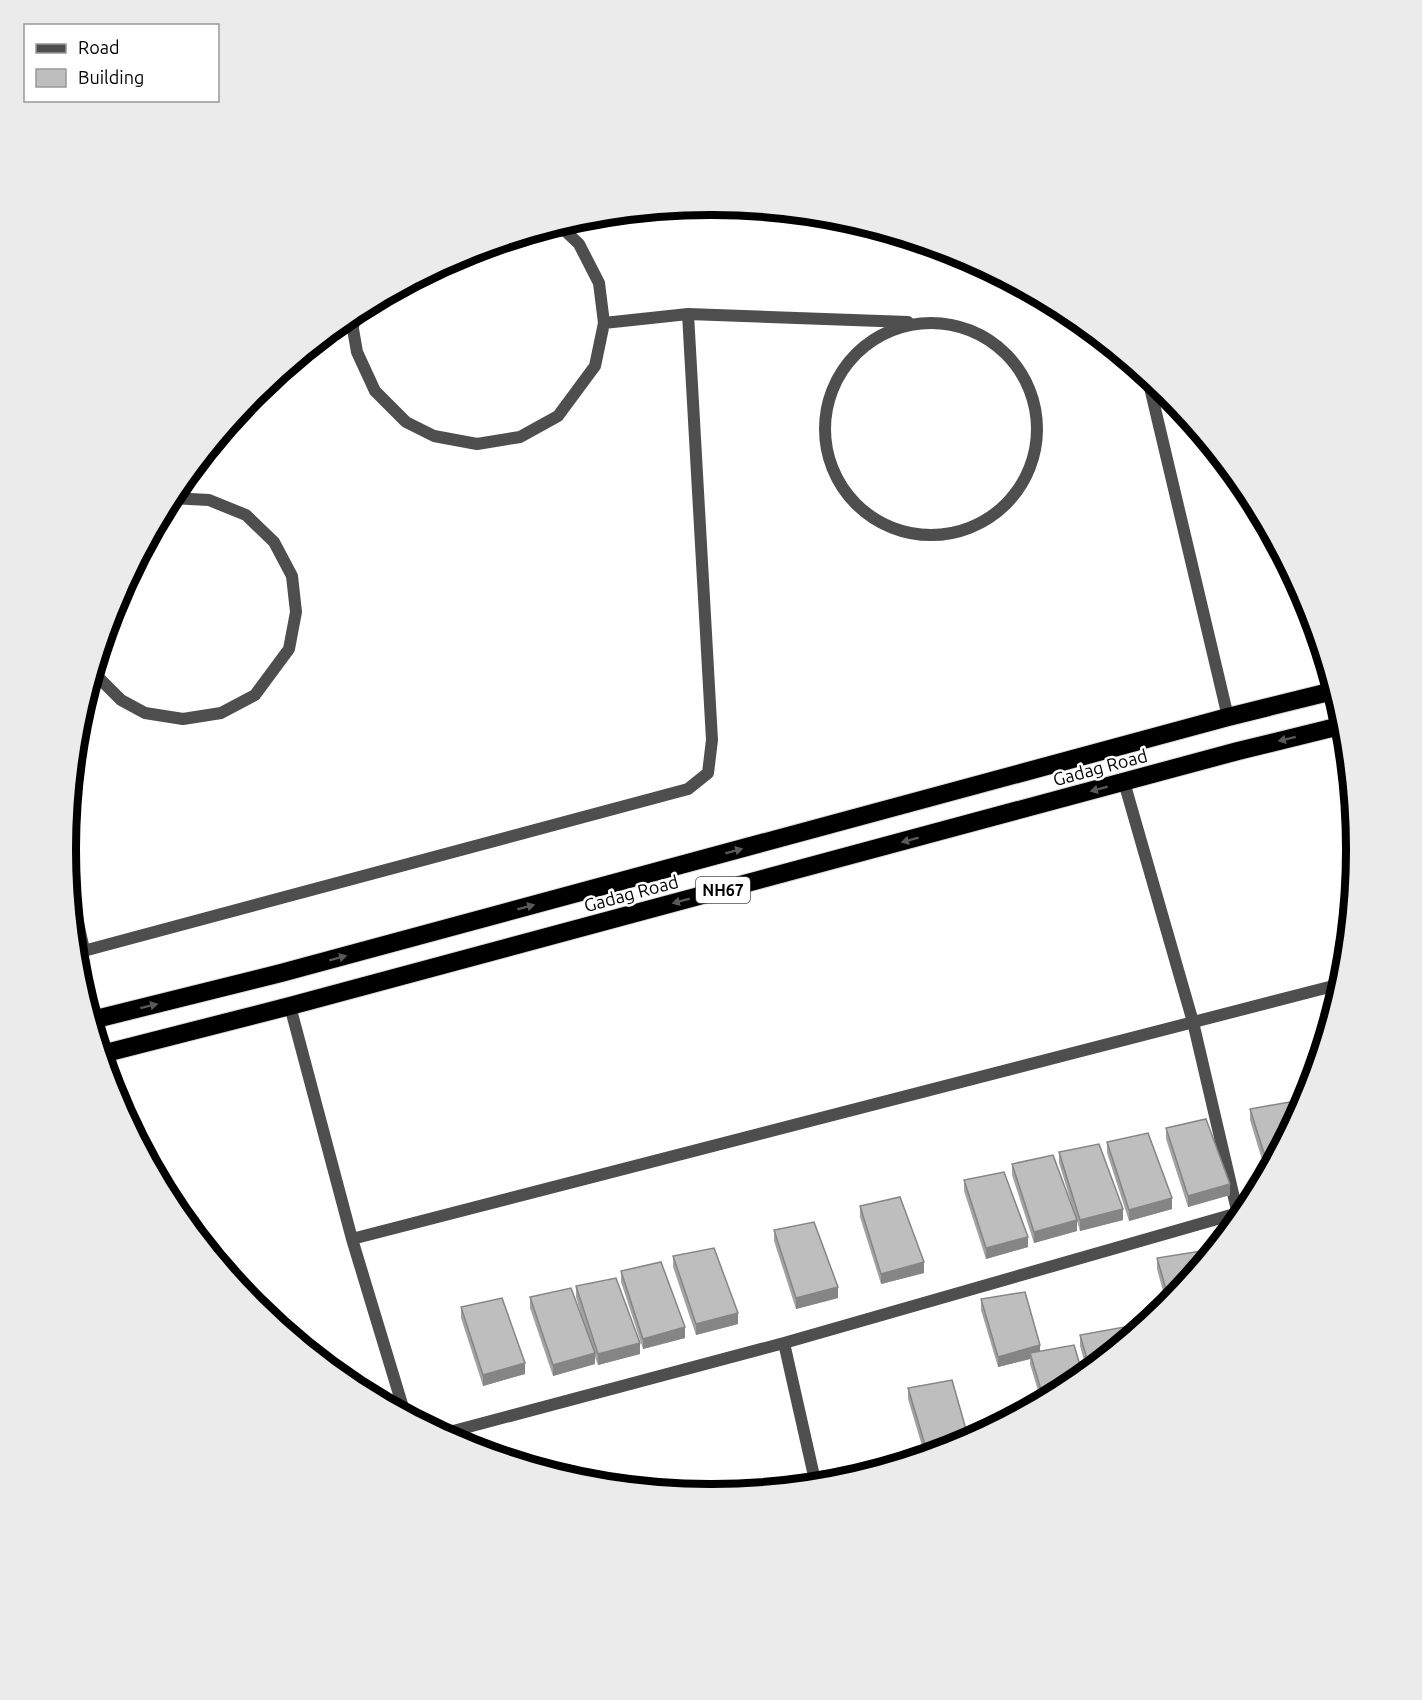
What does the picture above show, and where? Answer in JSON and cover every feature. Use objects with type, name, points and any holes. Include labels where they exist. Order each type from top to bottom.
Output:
[{"type":"highway","name":"Gadag Road","points":[[99,1018],[281,973],[1228,717],[1326,693]]},
{"type":"highway","name":"Gadag Road","points":[[109,1052],[290,1006],[1333,727]]},
{"type":"street","points":[[353,326],[357,352],[375,391],[406,422],[434,436],[477,444],[520,437],[558,416],[595,366],[604,323],[599,283],[579,244],[567,233]]},
{"type":"street","points":[[604,323],[688,314],[917,322],[954,324],[990,339],[1017,364],[1035,398],[1039,432],[1031,468],[999,512],[967,530],[930,536],[892,529],[870,518],[843,491],[827,456],[824,438],[827,400],[843,367],[881,334],[917,322]]},
{"type":"street","points":[[85,950],[688,789],[708,773],[712,740],[688,314]]},
{"type":"street","points":[[1151,393],[1228,717]]},
{"type":"street","points":[[100,679],[121,700],[145,713],[183,719],[221,713],[255,695],[289,649],[296,612],[292,576],[274,542],[246,515],[209,500],[182,499]]},
{"type":"street","points":[[1124,782],[1193,1022],[1238,1205]]},
{"type":"street","points":[[352,1239],[662,1161],[1330,987]]},
{"type":"street","points":[[290,1006],[352,1239],[402,1403]]},
{"type":"street","points":[[456,1430],[784,1343],[1228,1217]]},
{"type":"street","points":[[784,1343],[814,1476]]},
{"type":"building","points":[[1293,1101],[1265,1157],[1250,1109]]},
{"type":"building","points":[[1206,1119],[1230,1184],[1188,1196],[1166,1128]]},
{"type":"building","points":[[1148,1133],[1172,1198],[1129,1210],[1107,1142]]},
{"type":"building","points":[[1099,1144],[1123,1209],[1080,1220],[1059,1152]]},
{"type":"building","points":[[1053,1155],[1077,1220],[1034,1232],[1012,1164]]},
{"type":"building","points":[[1004,1172],[1028,1237],[986,1248],[964,1180]]},
{"type":"building","points":[[900,1197],[924,1262],[881,1274],[860,1206]]},
{"type":"building","points":[[814,1222],[838,1287],[796,1298],[774,1230]]},
{"type":"building","points":[[714,1248],[738,1313],[696,1324],[673,1256]]},
{"type":"building","points":[[1201,1251],[1201,1252],[1167,1292],[1157,1258]]},
{"type":"building","points":[[661,1262],[685,1327],[643,1339],[621,1271]]},
{"type":"building","points":[[616,1278],[640,1343],[598,1354],[576,1286]]},
{"type":"building","points":[[571,1288],[595,1353],[553,1365],[530,1297]]},
{"type":"building","points":[[1025,1292],[1040,1345],[998,1357],[981,1299]]},
{"type":"building","points":[[502,1298],[525,1363],[483,1375],[461,1307]]},
{"type":"building","points":[[1124,1327],[1125,1330],[1087,1360],[1080,1335]]},
{"type":"building","points":[[1074,1345],[1080,1366],[1041,1391],[1030,1353]]},
{"type":"building","points":[[952,1380],[966,1431],[925,1445],[908,1388]]}]
